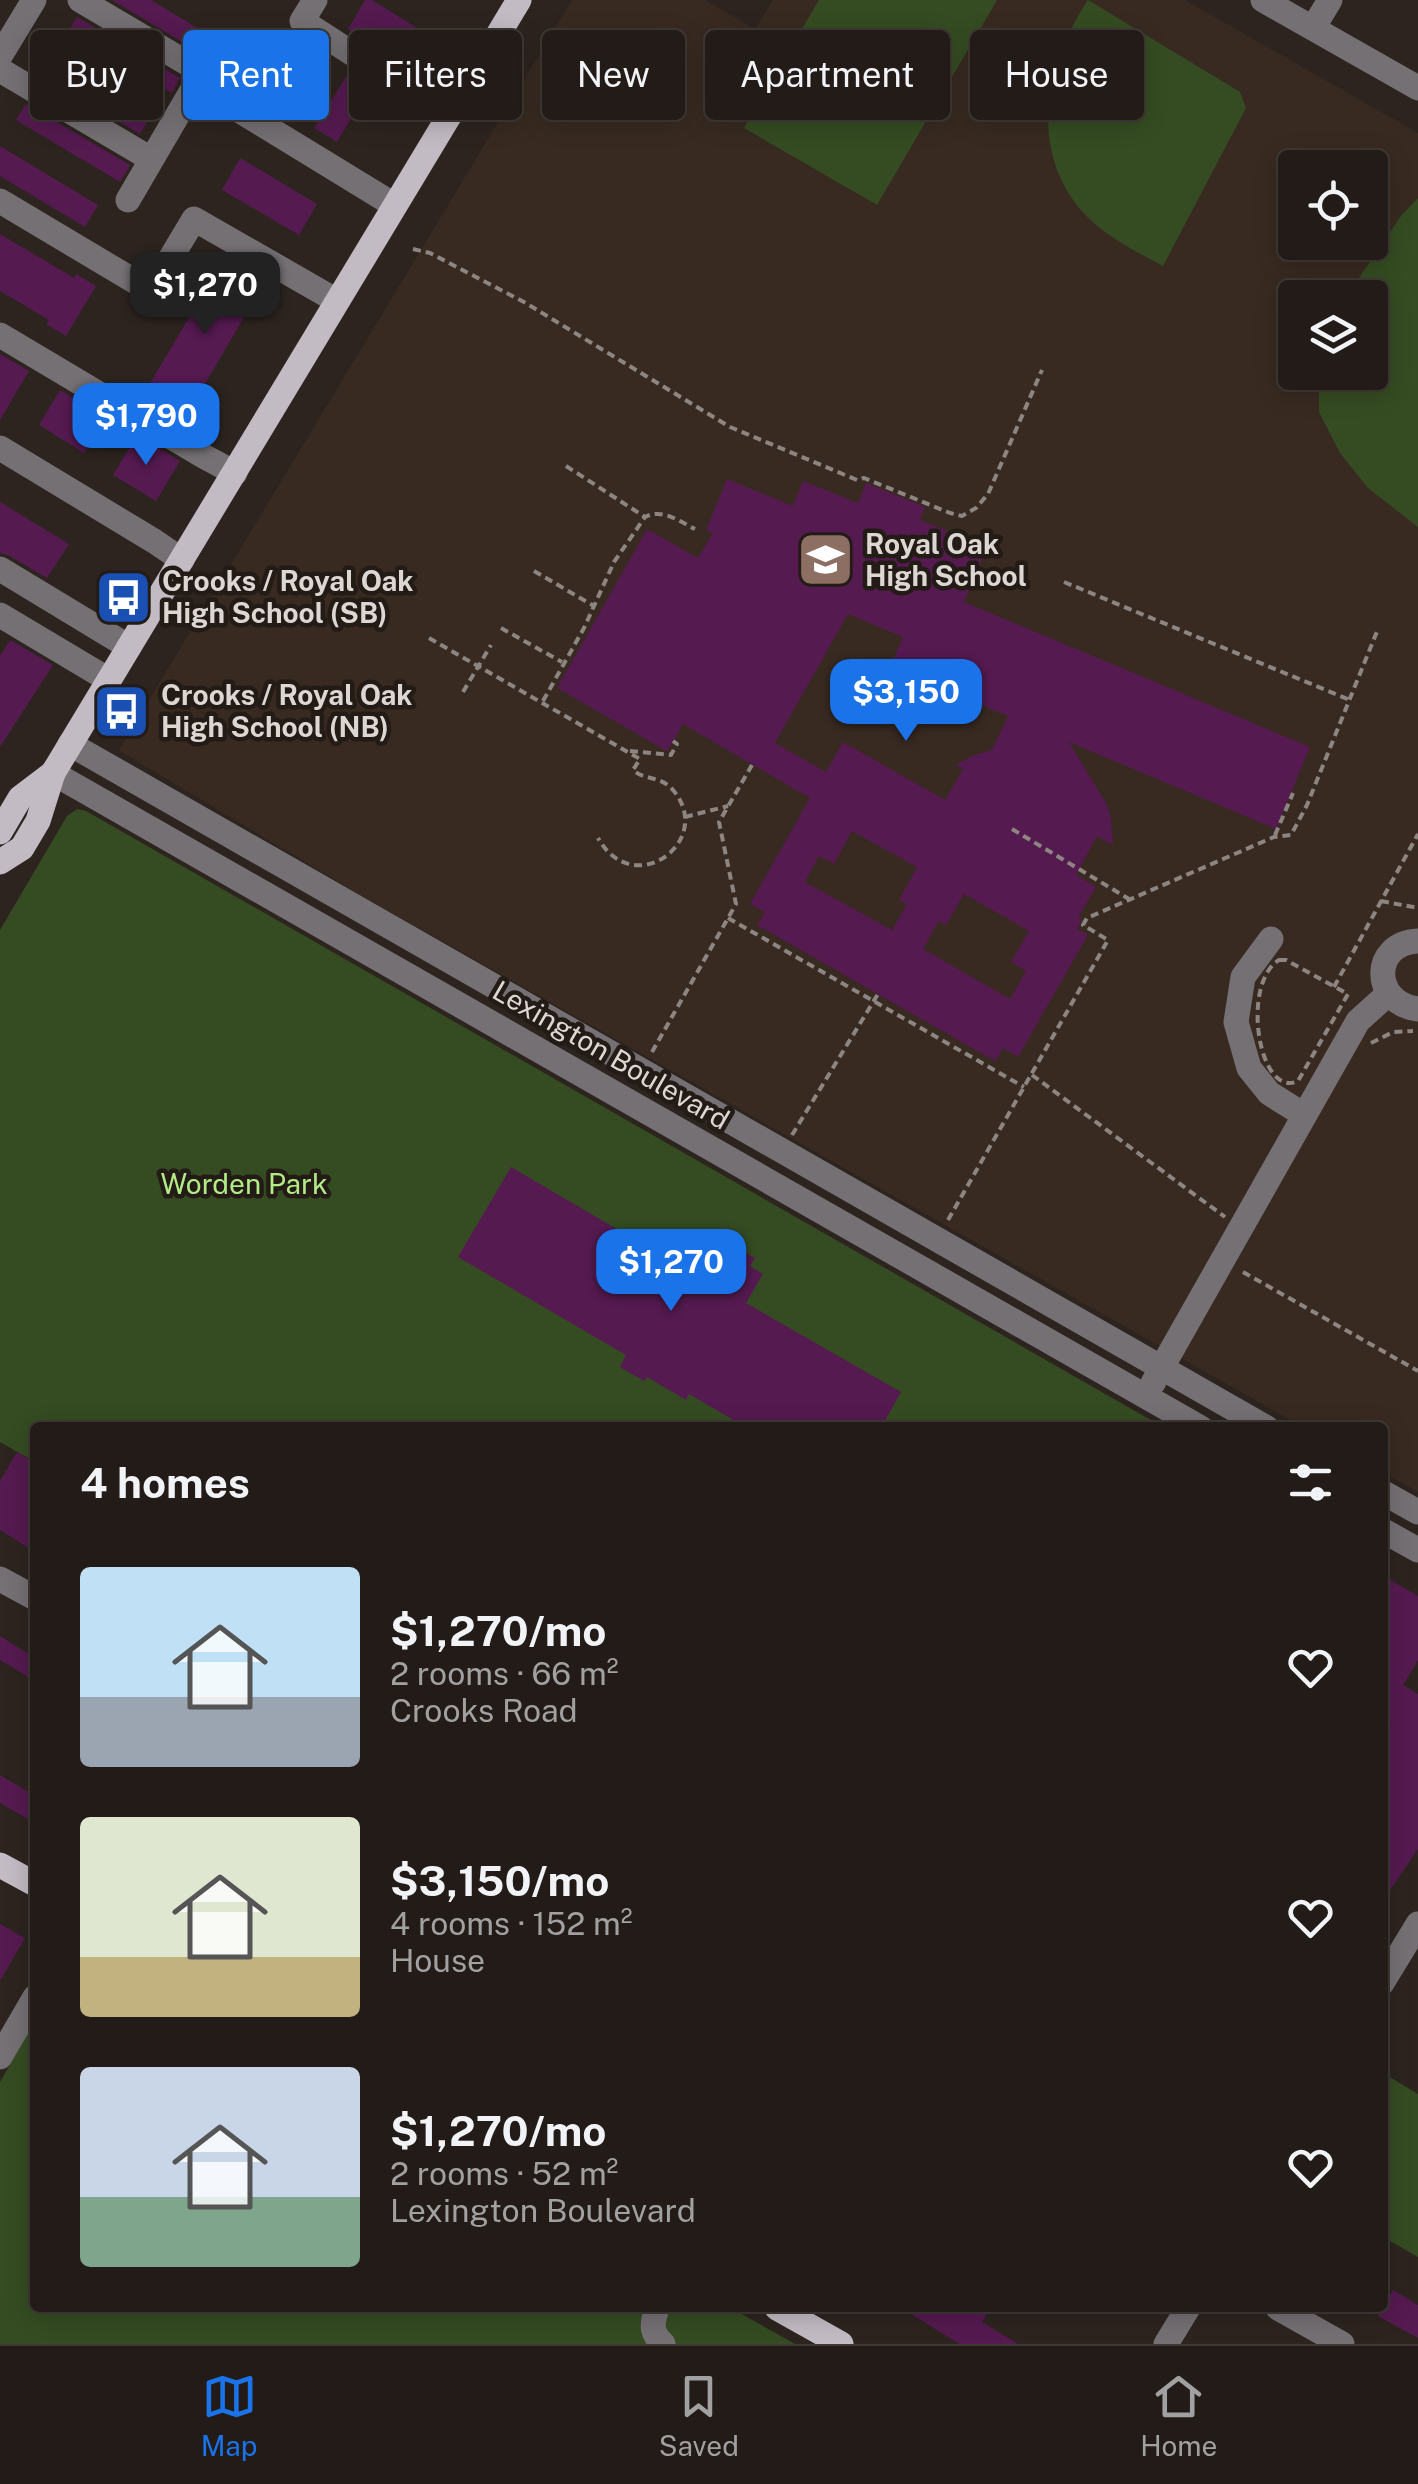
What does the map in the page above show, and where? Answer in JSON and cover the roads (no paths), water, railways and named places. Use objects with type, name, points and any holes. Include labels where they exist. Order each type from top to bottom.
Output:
[{"type":"main road","points":[[502,30],[520,0]]},
{"type":"main road","points":[[0,862],[22,848],[38,821],[53,772],[447,120]]},
{"type":"main road","points":[[0,832],[20,798],[53,772]]},
{"type":"main road","points":[[0,1865],[30,1881]]},
{"type":"main road","points":[[784,2312],[841,2344]]},
{"type":"street","points":[[0,56],[34,0]]},
{"type":"street","points":[[80,0],[183,61]]},
{"type":"street","points":[[315,0],[302,21],[349,51]]},
{"type":"street","points":[[1263,0],[1418,88]]},
{"type":"street","points":[[1313,28],[1330,0]]},
{"type":"street","points":[[0,70],[151,160]]},
{"type":"street","points":[[128,200],[183,105]]},
{"type":"street","points":[[255,120],[394,205]]},
{"type":"street","points":[[0,200],[150,291],[194,219],[337,301]]},
{"type":"street","points":[[0,335],[235,473]]},
{"type":"street","points":[[0,448],[182,560]]},
{"type":"street","points":[[0,569],[129,647]]},
{"type":"street","points":[[0,615],[109,680]]},
{"type":"street","name":"Lexington Boulevard","points":[[70,744],[1256,1422]]},
{"type":"street","name":"Lexington Boulevard","points":[[53,772],[1191,1422]]},
{"type":"street","points":[[142,823],[147,806],[157,794]]},
{"type":"street","points":[[289,907],[303,901],[318,886]]},
{"type":"street","points":[[1271,939],[1243,978],[1236,1022],[1249,1068],[1269,1093],[1304,1115]]},
{"type":"street","points":[[1418,941],[1400,945],[1391,952],[1382,973],[1388,994],[1406,1008],[1418,1009]]},
{"type":"street","name":"Lexington Boulevard","points":[[466,1006],[482,980]]},
{"type":"street","points":[[1145,1396],[1358,1022],[1388,994]]},
{"type":"street","name":"Lexington Boulevard","points":[[726,1155],[742,1127]]},
{"type":"street","points":[[822,1211],[838,1183]]},
{"type":"street","points":[[994,1310],[1009,1282]]},
{"type":"street","points":[[1388,1495],[1418,1512]]},
{"type":"street","points":[[1388,1533],[1418,1550]]},
{"type":"street","points":[[0,1578],[30,1595]]},
{"type":"street","points":[[1388,1973],[1418,1924]]},
{"type":"street","points":[[0,2057],[30,2006]]},
{"type":"street","points":[[656,2312],[652,2324],[663,2344]]},
{"type":"street","points":[[1166,2344],[1186,2312]]},
{"type":"street","points":[[1285,2312],[1342,2344]]},
{"type":"place","name":"Royal Oak High School","points":[[826,560]]},
{"type":"place","name":"Crooks / Royal Oak High School (SB)","points":[[123,597]]},
{"type":"place","name":"Crooks / Royal Oak High School (NB)","points":[[122,711]]},
{"type":"park label","name":"Worden Park","points":[[244,1184]]}]
